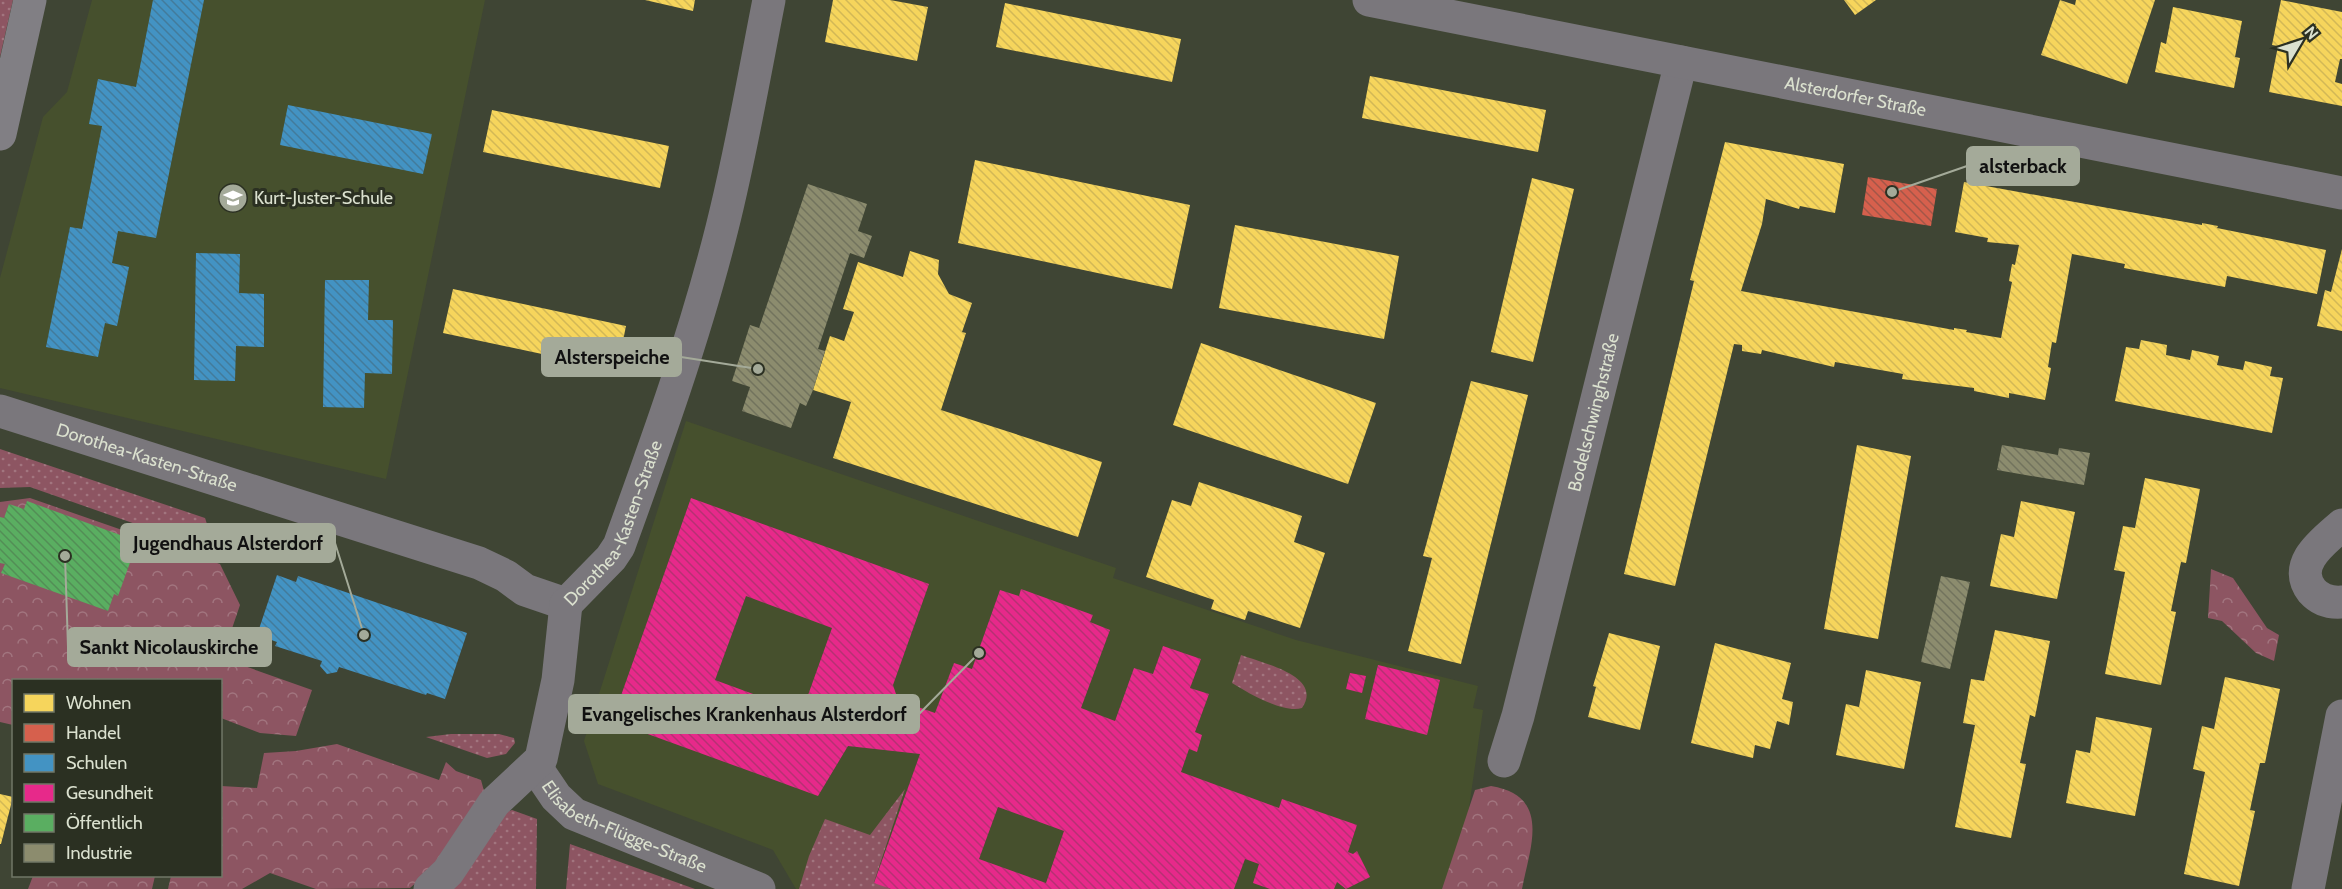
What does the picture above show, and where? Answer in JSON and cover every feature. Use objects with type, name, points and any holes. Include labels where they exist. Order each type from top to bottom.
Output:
[{"type":"main road","points":[[0,134],[30,0]]},
{"type":"street","name":"Dorothea-Kasten-Straße","points":[[0,411],[479,563],[506,576],[525,590],[566,603],[620,546],[663,426],[722,231],[747,122],[769,0]]},
{"type":"street","name":"Alsterdorfer Straße","points":[[1369,0],[2342,193]]},
{"type":"street","name":"Bodelschwinghstraße","points":[[1504,761],[1518,716],[1682,62]]},
{"type":"street","points":[[2342,525],[2316,547],[2305,567],[2307,585],[2317,597],[2332,603],[2342,602]]},
{"type":"street","points":[[430,889],[448,872],[494,803],[535,766],[544,750],[558,680],[566,603]]},
{"type":"street","points":[[2308,889],[2342,716]]},
{"type":"street","name":"Elisabeth-Flügge-Straße","points":[[535,766],[556,796],[574,814],[759,889]]},
{"type":"shaded area","name":"Kurt-Juster-Schule","points":[[92,0],[485,0],[386,479],[0,388],[0,278],[43,117],[67,92]]},
{"type":"shaded area","points":[[686,421],[1116,568],[1113,578],[1296,640],[1478,686],[1473,708],[1483,710],[1467,822],[1442,889],[796,889],[773,850],[598,784],[584,741]]},
{"type":"green space","points":[[0,0],[13,0],[0,57]]},
{"type":"green space","points":[[0,449],[205,518],[208,527],[201,547],[30,487],[0,488]]},
{"type":"green space","points":[[30,498],[220,564],[240,605],[222,658],[312,690],[296,736],[260,733],[222,718],[222,679],[12,679],[12,725],[0,722],[0,502]]},
{"type":"green space","points":[[2211,569],[2233,578],[2267,628],[2279,635],[2274,661],[2256,653],[2222,621],[2208,618]]},
{"type":"green space","points":[[1241,655],[1288,672],[1298,679],[1305,687],[1307,697],[1302,708],[1294,709],[1276,705],[1232,683]]},
{"type":"green space","points":[[451,734],[499,734],[514,738],[515,743],[506,754],[487,758],[426,737]]},
{"type":"green space","points":[[337,744],[439,780],[446,762],[456,771],[481,780],[484,791],[437,864],[410,888],[316,889],[270,873],[242,889],[168,889],[171,877],[222,877],[222,786],[257,788],[264,753],[296,751]]},
{"type":"green space","points":[[1491,786],[1510,792],[1523,800],[1530,812],[1532,841],[1522,889],[1442,889],[1475,790]]},
{"type":"green space","points":[[905,789],[874,882],[891,889],[799,889],[809,856],[825,819],[870,835]]},
{"type":"green space","points":[[512,810],[537,819],[536,889],[448,889],[501,814]]},
{"type":"green space","points":[[570,844],[695,889],[566,889]]},
{"type":"green space","points":[[33,877],[155,877],[152,889],[28,889]]},
{"type":"building: Wohnen","points":[[645,0],[695,0],[693,11]]},
{"type":"building: Wohnen","points":[[833,0],[890,0],[928,7],[917,61],[825,42]]},
{"type":"building: Wohnen","points":[[1844,0],[1876,0],[1855,15]]},
{"type":"building: Wohnen","points":[[2060,0],[2075,5],[2076,0],[2155,0],[2127,84],[2041,55]]},
{"type":"building: Wohnen","points":[[2281,0],[2342,12],[2342,59],[2340,59],[2335,82],[2342,84],[2342,106],[2269,92],[2278,46],[2272,45]]},
{"type":"building: Wohnen","points":[[1005,3],[1181,39],[1172,82],[996,47]]},
{"type":"building: Wohnen","points":[[2173,7],[2242,21],[2235,57],[2240,58],[2234,88],[2155,72],[2161,42],[2166,44]]},
{"type":"building: Wohnen","points":[[1370,76],[1546,110],[1538,152],[1362,118]]},
{"type":"building: Wohnen","points":[[492,110],[669,146],[660,188],[483,152]]},
{"type":"building: Wohnen","points":[[1725,142],[1844,164],[1835,213],[1800,206],[1799,209],[1766,199],[1762,224],[1741,291],[1954,330],[1954,328],[1967,330],[1966,332],[2001,338],[2012,282],[2009,281],[2012,264],[2015,265],[2019,245],[1987,242],[1988,238],[1955,232],[1964,182],[2218,226],[2217,228],[2326,250],[2317,294],[2227,276],[2225,287],[2124,268],[2125,264],[2072,254],[2056,343],[2052,342],[2048,367],[2051,368],[2045,400],[2009,393],[2009,398],[1974,391],[1974,388],[1902,379],[1903,374],[1835,362],[1834,367],[1762,350],[1761,354],[1742,351],[1742,345],[1734,344],[1675,586],[1624,574],[1694,281],[1690,280]]},
{"type":"building: Wohnen","points":[[975,160],[1190,205],[1172,289],[958,243]]},
{"type":"building: Wohnen","points":[[1532,178],[1574,189],[1533,362],[1491,352]]},
{"type":"building: Wohnen","points":[[1235,225],[1399,256],[1384,339],[1219,308]]},
{"type":"building: Wohnen","points":[[2342,249],[2342,331],[2317,326],[2325,290],[2331,292]]},
{"type":"building: Wohnen","points":[[910,251],[939,260],[938,274],[949,294],[972,303],[962,332],[966,333],[941,410],[1102,462],[1078,537],[833,458],[851,402],[813,390],[830,336],[844,341],[854,312],[843,309],[858,262],[903,277]]},
{"type":"building: Wohnen","points":[[453,289],[626,326],[617,370],[443,333]]},
{"type":"building: Wohnen","points":[[2141,340],[2167,345],[2166,355],[2190,360],[2192,350],[2219,356],[2217,365],[2243,370],[2245,361],[2272,367],[2270,376],[2283,378],[2272,433],[2115,401],[2126,347],[2139,349]]},
{"type":"building: Wohnen","points":[[1201,343],[1376,403],[1348,484],[1173,425]]},
{"type":"building: Wohnen","points":[[1471,381],[1528,395],[1461,664],[1408,651],[1432,558],[1423,556]]},
{"type":"building: Wohnen","points":[[1857,445],[1911,456],[1878,639],[1824,629]]},
{"type":"building: Wohnen","points":[[2145,478],[2200,489],[2186,563],[2181,562],[2171,611],[2176,612],[2161,685],[2105,674],[2125,572],[2114,570],[2123,526],[2135,528]]},
{"type":"building: Wohnen","points":[[1199,482],[1302,516],[1294,542],[1325,553],[1300,628],[1248,611],[1245,620],[1211,609],[1214,600],[1146,577],[1172,500],[1191,506]]},
{"type":"building: Wohnen","points":[[2021,501],[2075,512],[2057,599],[1990,586],[2001,534],[2014,537]]},
{"type":"building: Wohnen","points":[[1995,630],[2050,641],[2035,717],[2030,715],[2020,763],[2026,764],[2011,838],[1955,827],[1975,725],[1963,723],[1971,679],[1984,681]]},
{"type":"building: Wohnen","points":[[1609,633],[1660,646],[1640,730],[1588,717],[1596,687],[1593,686]]},
{"type":"building: Wohnen","points":[[1715,643],[1791,663],[1782,699],[1793,702],[1789,725],[1777,721],[1770,749],[1755,745],[1753,758],[1691,743]]},
{"type":"building: Wohnen","points":[[1866,670],[1921,682],[1904,769],[1836,755],[1846,704],[1859,707]]},
{"type":"building: Wohnen","points":[[2225,677],[2280,689],[2265,763],[2260,763],[2250,810],[2255,811],[2239,886],[2184,874],[2205,772],[2193,769],[2202,726],[2214,729]]},
{"type":"building: Wohnen","points":[[2096,717],[2152,728],[2135,816],[2066,803],[2076,750],[2090,753]]},
{"type":"building: Wohnen","points":[[0,794],[12,797],[12,801],[0,844]]},
{"type":"building: Handel","points":[[1868,177],[1937,189],[1931,226],[1862,215]]},
{"type":"building: Schulen","points":[[153,0],[204,0],[156,238],[118,231],[112,263],[129,267],[117,326],[105,323],[98,357],[46,347],[70,227],[82,229],[102,126],[89,124],[98,79],[136,87]]},
{"type":"building: Schulen","points":[[288,105],[432,134],[423,174],[280,145]]},
{"type":"building: Schulen","points":[[196,253],[240,254],[239,293],[264,294],[264,347],[236,346],[235,381],[194,380]]},
{"type":"building: Schulen","points":[[325,280],[369,280],[368,320],[393,320],[392,374],[365,373],[364,408],[323,407]]},
{"type":"building: Schulen","points":[[277,575],[296,582],[298,576],[467,633],[445,699],[339,667],[337,672],[327,674],[320,666],[322,661],[275,646],[277,642],[257,635]]},
{"type":"building: Gesundheit","points":[[691,498],[929,584],[893,685],[898,700],[935,713],[954,663],[972,669],[1000,590],[1019,596],[1021,589],[1093,615],[1090,622],[1110,630],[1081,708],[1115,721],[1134,668],[1153,674],[1163,646],[1201,659],[1190,688],[1209,694],[1195,732],[1202,735],[1197,752],[1189,749],[1181,772],[1279,808],[1282,799],[1357,825],[1348,852],[1353,854],[1357,851],[1370,877],[1346,889],[1337,882],[1334,889],[1270,889],[1253,883],[1259,864],[1245,859],[1234,889],[891,889],[874,883],[920,754],[848,746],[818,796],[612,721]],"holes":[[[746,596],[832,628],[802,712],[715,680]],[[998,807],[1064,831],[1046,883],[979,859]]]},
{"type":"building: Gesundheit","points":[[1378,665],[1440,680],[1427,735],[1365,719]]},
{"type":"building: Gesundheit","points":[[1350,673],[1366,676],[1362,693],[1346,689]]},
{"type":"building: Öffentlich","points":[[27,501],[134,540],[129,556],[132,557],[118,596],[114,594],[108,611],[1,573],[5,564],[0,563],[0,517],[4,518],[9,504],[24,509]]},
{"type":"building: Industrie","points":[[808,184],[867,204],[858,231],[872,236],[864,258],[850,253],[818,349],[825,351],[813,390],[806,406],[800,403],[791,428],[742,411],[750,387],[732,381],[750,325],[759,328]]},
{"type":"building: Industrie","points":[[2002,445],[2058,455],[2059,448],[2090,453],[2084,485],[1997,470]]},
{"type":"building: Industrie","points":[[1941,576],[1970,582],[1950,669],[1921,662]]},
{"type":"place","name":"alsterback","points":[[1892,192]]},
{"type":"place","name":"Kurt-Juster-Schule","points":[[233,198]]},
{"type":"place","name":"Alsterspeiche","points":[[758,369]]},
{"type":"place","name":"Sankt Nicolauskirche","points":[[65,556]]},
{"type":"place","name":"Jugendhaus Alsterdorf","points":[[364,635]]},
{"type":"place","name":"Evangelisches Krankenhaus Alsterdorf","points":[[979,653]]}]
